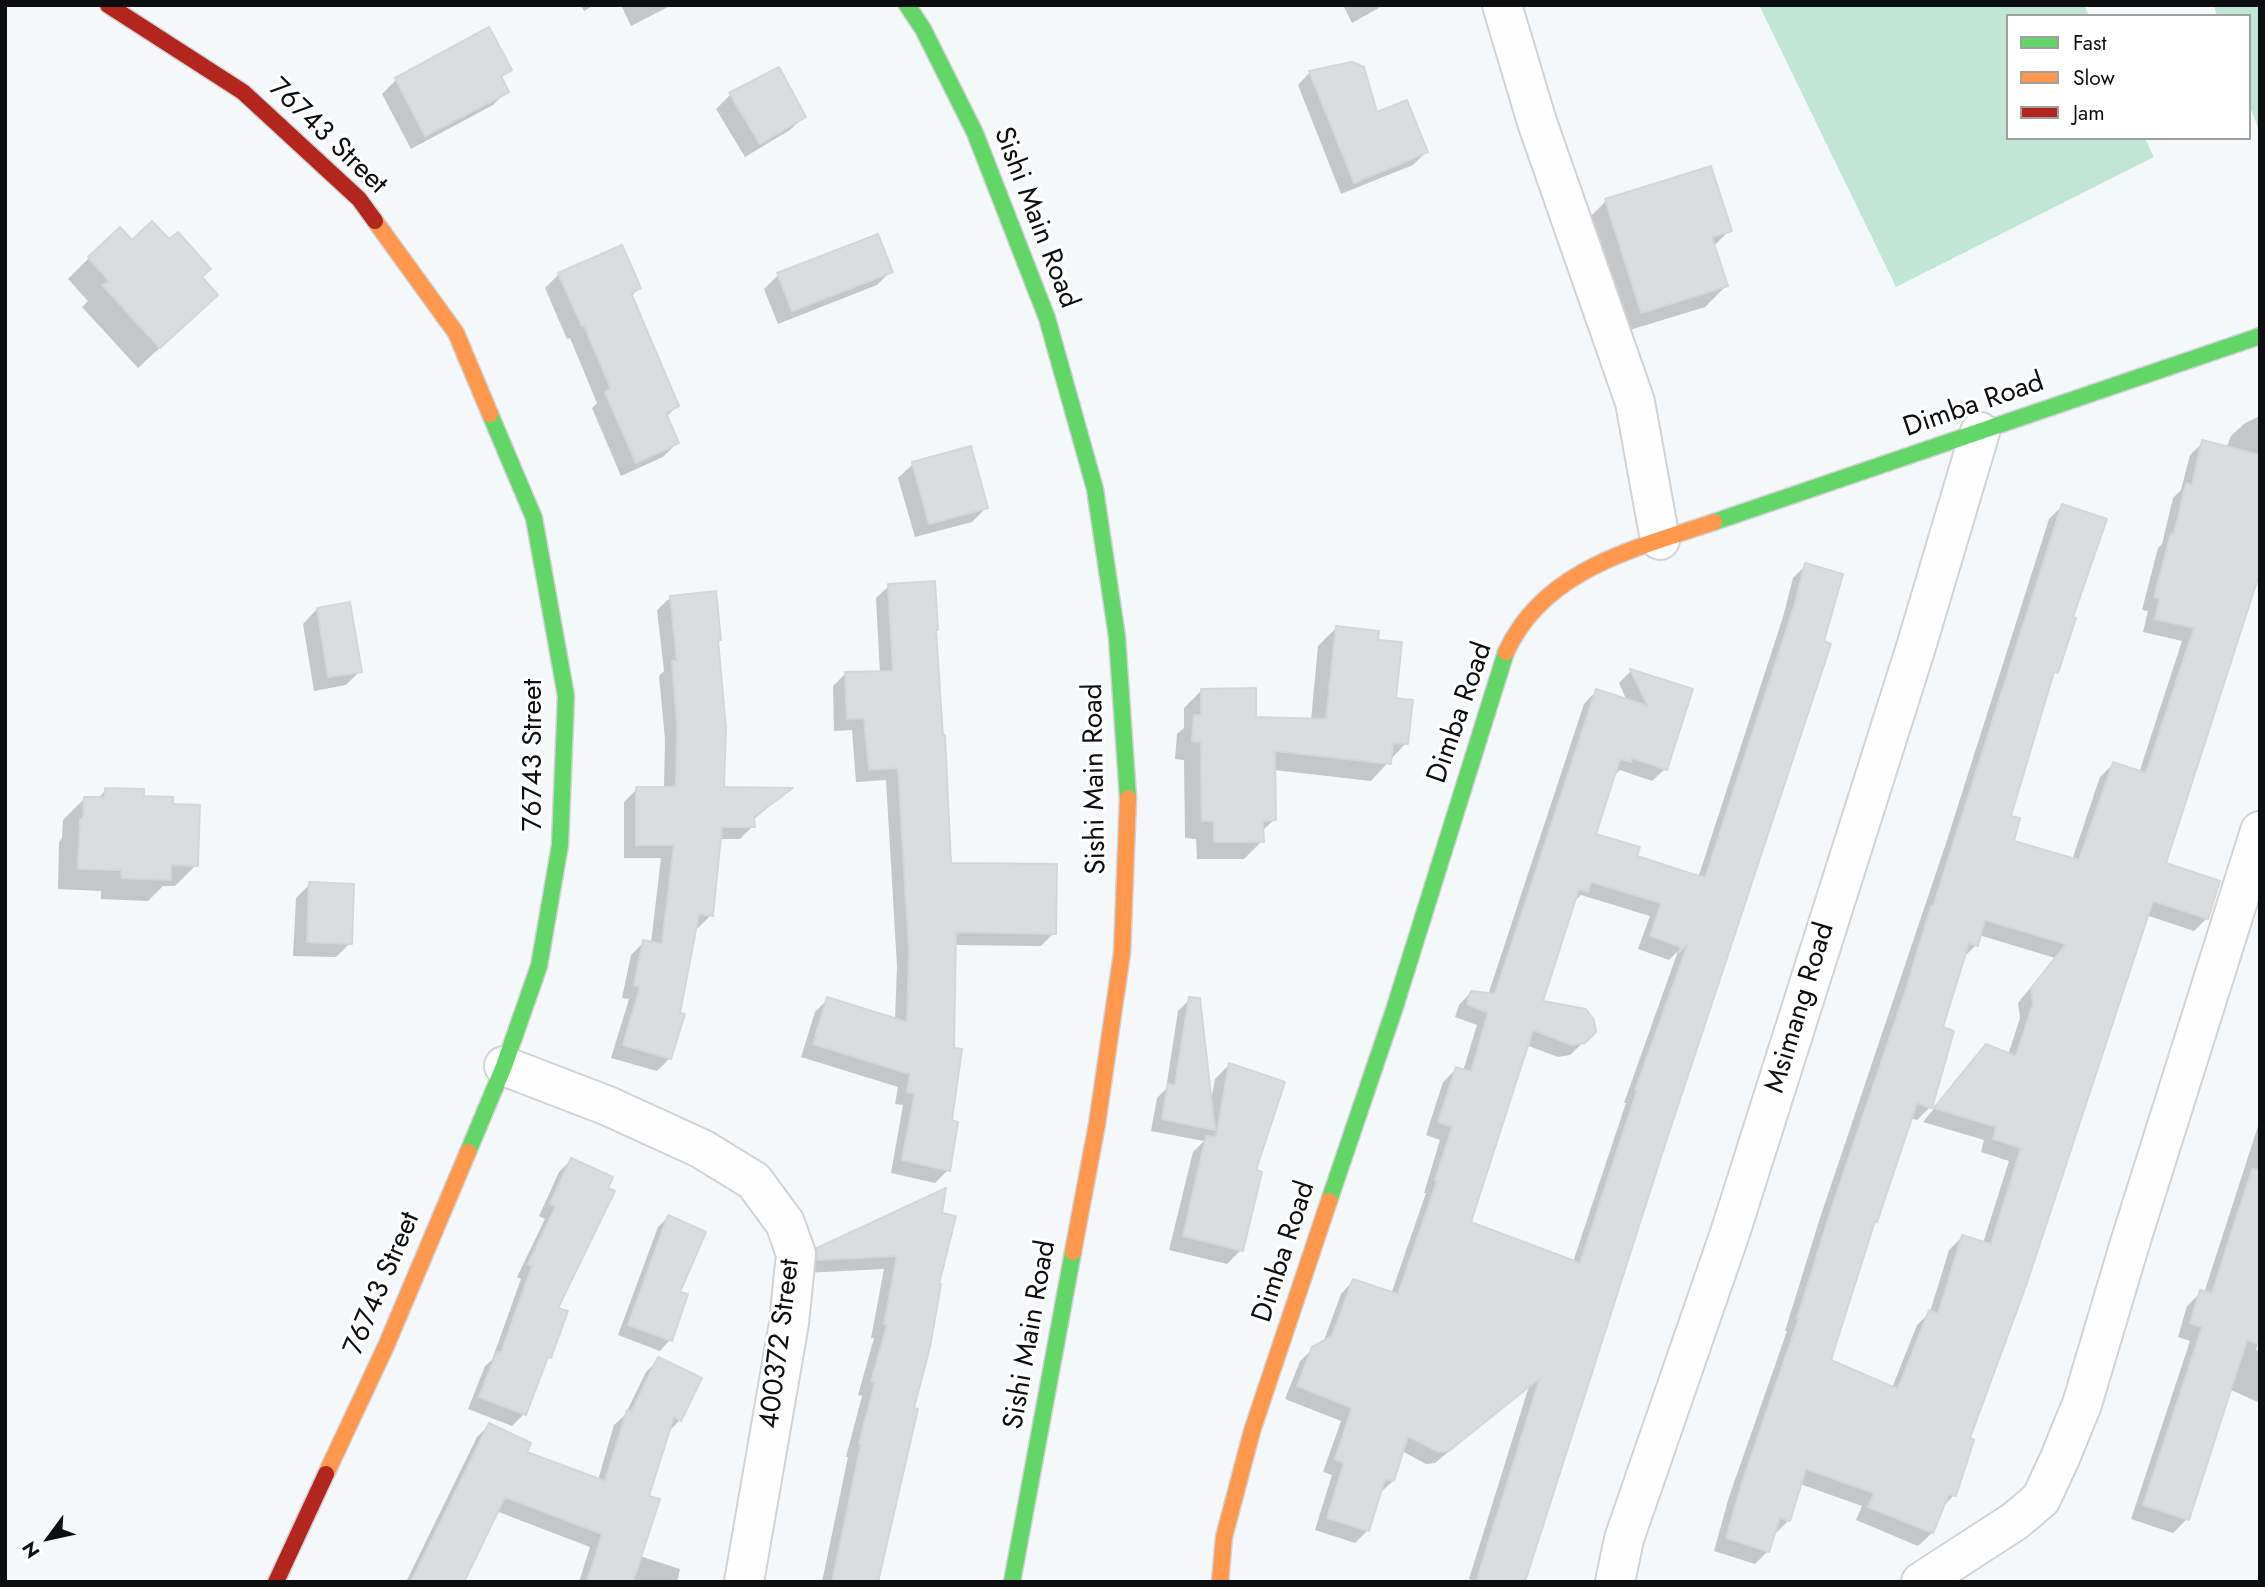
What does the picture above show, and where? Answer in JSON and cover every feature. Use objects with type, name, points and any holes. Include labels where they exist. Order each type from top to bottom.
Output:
[{"type":"street","name":"76743 Street","points":[[108,5],[243,92],[359,200],[456,333],[534,518],[566,696],[560,845],[539,966],[504,1066],[386,1346],[276,1582]]},
{"type":"street","name":"Sishi Main Road","points":[[906,5],[923,29],[975,133],[1047,318],[1095,489],[1118,637],[1128,797],[1122,953],[1097,1124],[1012,1582]]},
{"type":"street","points":[[1502,5],[1537,122],[1635,402],[1660,540]]},
{"type":"street","name":"Dimba Road","points":[[1220,1582],[1224,1537],[1252,1431],[1394,1010],[1507,650],[1528,614],[1556,589],[1608,558],[2260,336]]},
{"type":"street","name":"Msimang Road","points":[[1615,1582],[1624,1539],[1730,1233],[1916,647],[1980,432]]},
{"type":"street","points":[[1921,1582],[2015,1521],[2041,1499],[2060,1458],[2082,1404],[2260,831]]},
{"type":"street","name":"400372 Street","points":[[504,1066],[608,1106],[702,1149],[754,1181],[785,1223],[796,1254],[789,1323],[744,1582]]},
{"type":"green space","points":[[1759,5],[2084,5],[2088,14],[2006,14],[2006,140],[2146,140],[2154,157],[1896,287]]},
{"type":"green space","points":[[2214,5],[2260,5],[2260,133],[2251,109],[2251,14],[2216,14]]},
{"type":"building","points":[[489,27],[512,70],[501,76],[509,92],[425,136],[395,78]]},
{"type":"building","points":[[1352,62],[1364,67],[1377,112],[1407,100],[1428,152],[1354,183],[1309,71]]},
{"type":"building","points":[[779,67],[806,117],[760,144],[729,93]]},
{"type":"building","points":[[1711,166],[1732,231],[1712,237],[1728,286],[1641,313],[1605,199]]},
{"type":"building","points":[[152,221],[169,239],[178,232],[211,269],[202,277],[218,295],[160,348],[102,285],[110,282],[88,257],[120,227],[132,240]]},
{"type":"building","points":[[878,234],[893,272],[792,311],[777,273]]},
{"type":"building","points":[[622,245],[641,288],[631,293],[679,406],[666,413],[679,443],[636,463],[605,392],[611,389],[558,273]]},
{"type":"building","points":[[2202,440],[2260,455],[2260,572],[2166,863],[2220,881],[2208,919],[2153,901],[2027,1283],[1970,1438],[1974,1440],[1956,1496],[1949,1494],[1933,1533],[1868,1507],[1874,1493],[1806,1469],[1790,1521],[1780,1518],[1769,1552],[1726,1538],[2062,504],[2107,519],[2073,617],[2076,618],[2058,673],[2054,672],[2011,816],[2020,818],[2014,841],[2079,860],[2113,762],[2146,773],[2194,628],[2155,619],[2160,598],[2154,597],[2171,533],[2174,534],[2186,483],[2192,485]],"holes":[[[1985,920],[2066,944],[2031,988],[2033,1004],[2016,1056],[1986,1044],[1934,1108],[1996,1127],[1993,1139],[2021,1148],[1991,1244],[1962,1235],[1938,1314],[1929,1310],[1898,1389],[1831,1360],[1875,1221],[1877,1222],[1917,1103],[1932,1108],[1954,1031],[1943,1027],[1969,943],[1978,946]]]},
{"type":"building","points":[[971,446],[988,508],[929,524],[912,462]]},
{"type":"building","points":[[1805,563],[1843,574],[1824,641],[1831,644],[1662,1154],[1525,1582],[1476,1582],[1540,1378],[1449,1451],[1439,1452],[1408,1436],[1394,1481],[1385,1479],[1369,1531],[1327,1518],[1344,1463],[1335,1459],[1352,1408],[1297,1386],[1312,1347],[1332,1336],[1353,1279],[1398,1294],[1437,1181],[1435,1180],[1452,1127],[1438,1122],[1456,1067],[1471,1072],[1488,1013],[1467,1004],[1471,991],[1495,994],[1596,689],[1648,706],[1630,669],[1693,689],[1667,770],[1632,758],[1631,762],[1620,759],[1596,834],[1640,847],[1637,856],[1705,878],[1795,603]],"holes":[[[1591,882],[1661,903],[1650,936],[1681,947],[1679,952],[1688,944],[1635,1090],[1637,1091],[1580,1263],[1471,1222],[1533,1030],[1572,1045],[1585,1043],[1596,1032],[1594,1020],[1586,1009],[1543,1001],[1579,889],[1588,892]]]},
{"type":"building","points":[[935,581],[951,863],[1057,864],[1056,934],[956,932],[954,1048],[962,1049],[952,1120],[958,1122],[950,1171],[902,1160],[915,1093],[907,1092],[910,1074],[813,1044],[827,997],[907,1022],[909,952],[898,768],[869,770],[864,718],[847,719],[845,672],[893,671],[888,584]]},
{"type":"building","points":[[716,591],[726,728],[724,787],[793,788],[754,817],[755,827],[722,827],[713,916],[699,914],[680,1013],[685,1014],[671,1059],[623,1045],[640,987],[634,985],[643,940],[662,944],[674,845],[636,845],[636,787],[676,787],[677,725],[672,661],[677,661],[670,596]]},
{"type":"building","points":[[350,602],[362,672],[328,677],[317,608]]},
{"type":"building","points":[[1336,626],[1379,631],[1378,640],[1402,642],[1396,698],[1413,700],[1408,744],[1393,743],[1391,764],[1275,751],[1276,820],[1263,821],[1264,842],[1214,842],[1214,821],[1202,821],[1201,742],[1192,741],[1194,715],[1201,715],[1201,689],[1256,688],[1256,717],[1326,719]]},
{"type":"building","points":[[105,788],[144,789],[144,796],[173,797],[173,804],[200,805],[198,866],[171,865],[171,880],[122,878],[121,870],[78,869],[80,819],[83,819],[84,797],[105,797]]},
{"type":"building","points":[[309,882],[354,884],[352,944],[307,942]]},
{"type":"building","points":[[1189,997],[1200,998],[1215,1130],[1162,1119],[1168,1084],[1175,1085]]},
{"type":"building","points":[[1229,1063],[1285,1082],[1256,1170],[1262,1172],[1243,1251],[1183,1236],[1206,1136],[1216,1137]]},
{"type":"building","points":[[571,1158],[613,1177],[608,1188],[615,1191],[558,1308],[568,1311],[526,1415],[479,1397],[497,1352],[501,1353],[532,1266],[528,1264],[556,1206],[550,1204]]},
{"type":"building","points":[[2252,1169],[2260,1170],[2260,1344],[2247,1340],[2189,1520],[2143,1505],[2202,1327],[2190,1323],[2200,1290],[2212,1293]]},
{"type":"building","points":[[946,1188],[942,1213],[956,1216],[939,1284],[930,1347],[914,1408],[918,1409],[878,1582],[832,1582],[861,1444],[859,1443],[875,1382],[871,1382],[887,1325],[884,1324],[897,1256],[817,1260],[817,1248]]},
{"type":"building","points":[[668,1215],[706,1232],[680,1292],[688,1294],[672,1341],[628,1325]]},
{"type":"building","points":[[658,1357],[702,1378],[681,1421],[674,1417],[649,1496],[660,1499],[633,1582],[587,1582],[602,1534],[505,1497],[464,1582],[411,1582],[489,1423],[531,1443],[527,1452],[605,1481],[627,1410],[631,1412]]},
{"type":"traffic: fast","points":[[907,5],[923,29],[975,133],[1047,318],[1095,489],[1117,637],[1128,798]]},
{"type":"traffic: fast","points":[[1714,522],[2260,336]]},
{"type":"traffic: fast","points":[[468,1152],[504,1066],[539,966],[560,845],[566,696],[534,518],[490,414]]},
{"type":"traffic: fast","points":[[1329,1201],[1394,1010],[1506,652]]},
{"type":"traffic: fast","points":[[1012,1582],[1073,1252]]},
{"type":"traffic: slow","points":[[375,221],[456,333],[490,414]]},
{"type":"traffic: slow","points":[[1506,652],[1523,624],[1543,600],[1567,582],[1623,553],[1714,522]]},
{"type":"traffic: slow","points":[[1073,1252],[1097,1124],[1122,953],[1128,798]]},
{"type":"traffic: slow","points":[[326,1474],[386,1346],[468,1152]]},
{"type":"traffic: slow","points":[[1220,1582],[1224,1537],[1252,1431],[1329,1201]]},
{"type":"traffic: jam","points":[[108,5],[243,92],[359,199],[375,221]]},
{"type":"traffic: jam","points":[[276,1582],[326,1474]]}]
